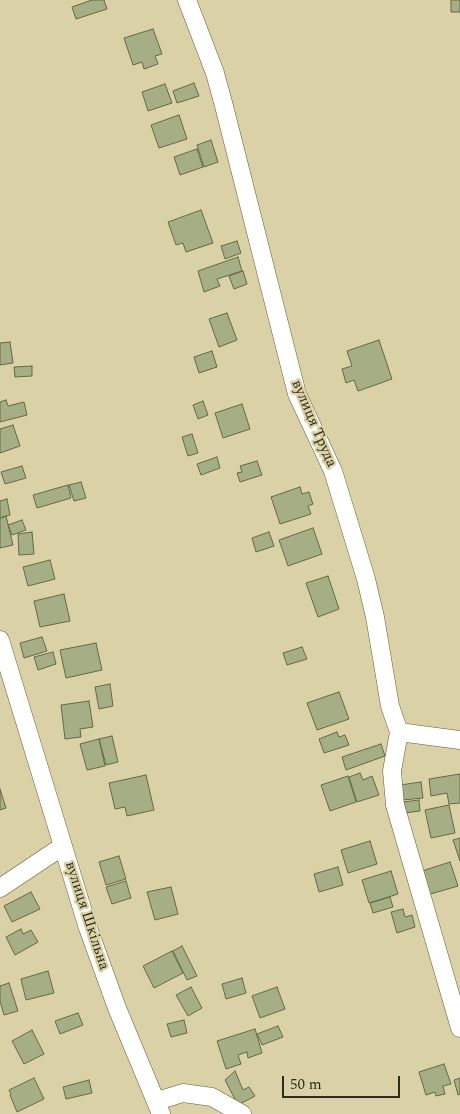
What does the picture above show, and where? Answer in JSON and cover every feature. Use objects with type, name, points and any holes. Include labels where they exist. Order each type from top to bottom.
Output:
[{"type":"street","name":"вулиця Труда","points":[[188,0],[215,73],[297,394],[333,471],[361,561],[375,617],[390,706],[400,732]]},
{"type":"street","name":"вулиця Шкільна","points":[[1,647],[88,928],[117,1008],[159,1107],[183,1093],[212,1097],[242,1114]]},
{"type":"street","points":[[460,740],[400,732],[392,771],[395,805],[460,1028]]},
{"type":"street","points":[[0,888],[63,846]]},
{"type":"building","points":[[92,0],[104,0],[107,9],[76,19],[72,7]]},
{"type":"building","points":[[451,0],[460,0],[460,12],[451,12]]},
{"type":"building","points":[[153,29],[162,54],[155,56],[158,64],[144,69],[142,62],[133,65],[124,38]]},
{"type":"building","points":[[194,83],[199,96],[177,103],[173,91]]},
{"type":"building","points":[[165,84],[172,103],[148,111],[142,92]]},
{"type":"building","points":[[179,115],[187,139],[159,148],[151,125]]},
{"type":"building","points":[[211,140],[218,162],[204,167],[197,145]]},
{"type":"building","points":[[197,149],[203,167],[180,175],[174,157]]},
{"type":"building","points":[[201,210],[213,243],[186,252],[183,243],[176,245],[168,222]]},
{"type":"building","points":[[237,241],[241,253],[225,259],[221,246]]},
{"type":"building","points":[[238,257],[242,271],[217,279],[220,286],[204,292],[198,271]]},
{"type":"building","points":[[243,271],[247,284],[234,289],[229,276]]},
{"type":"building","points":[[227,313],[237,340],[219,347],[209,319]]},
{"type":"building","points":[[379,340],[392,379],[358,391],[354,380],[346,383],[342,369],[352,366],[347,351]]},
{"type":"building","points":[[10,342],[13,363],[0,365],[0,343]]},
{"type":"building","points":[[212,351],[217,367],[199,373],[194,357]]},
{"type":"building","points":[[32,366],[32,376],[15,377],[14,367]]},
{"type":"building","points":[[6,400],[8,406],[24,402],[27,415],[0,422],[0,402]]},
{"type":"building","points":[[203,401],[208,415],[198,419],[193,405]]},
{"type":"building","points":[[242,404],[250,429],[223,438],[215,413]]},
{"type":"building","points":[[13,425],[20,446],[0,453],[0,429]]},
{"type":"building","points":[[192,434],[198,453],[188,456],[182,437]]},
{"type":"building","points":[[217,457],[220,468],[201,475],[197,464]]},
{"type":"building","points":[[257,461],[262,475],[240,482],[237,473],[242,472],[240,466]]},
{"type":"building","points":[[22,466],[26,478],[5,484],[1,472]]},
{"type":"building","points":[[81,482],[86,498],[74,501],[69,485]]},
{"type":"building","points":[[68,485],[71,498],[37,508],[33,495]]},
{"type":"building","points":[[300,487],[302,494],[309,492],[313,504],[308,506],[311,514],[280,524],[271,497]]},
{"type":"building","points":[[7,499],[10,515],[0,518],[0,501]]},
{"type":"building","points":[[6,516],[13,545],[0,548],[0,518]]},
{"type":"building","points":[[22,520],[26,530],[12,535],[8,525]]},
{"type":"building","points":[[313,528],[322,554],[288,566],[279,540]]},
{"type":"building","points":[[32,532],[34,554],[19,555],[18,534]]},
{"type":"building","points":[[269,532],[274,546],[256,552],[252,538]]},
{"type":"building","points":[[50,560],[55,579],[28,586],[23,567]]},
{"type":"building","points":[[328,576],[339,609],[318,617],[306,583]]},
{"type":"building","points":[[64,594],[70,621],[40,627],[34,601]]},
{"type":"building","points":[[42,637],[47,651],[24,658],[20,643]]},
{"type":"building","points":[[96,643],[102,670],[66,678],[60,650]]},
{"type":"building","points":[[302,647],[307,659],[287,665],[283,653]]},
{"type":"building","points":[[53,652],[56,664],[38,670],[34,657]]},
{"type":"building","points":[[110,684],[113,706],[99,709],[95,687]]},
{"type":"building","points":[[339,692],[349,719],[317,730],[307,703]]},
{"type":"building","points":[[89,701],[93,727],[80,729],[81,737],[65,739],[61,705]]},
{"type":"building","points":[[337,732],[339,737],[345,735],[349,745],[324,753],[319,739]]},
{"type":"building","points":[[112,736],[118,762],[106,765],[99,739]]},
{"type":"building","points":[[99,739],[105,766],[87,770],[80,744]]},
{"type":"building","points":[[381,744],[385,756],[346,770],[342,757]]},
{"type":"building","points":[[360,773],[363,780],[372,776],[379,795],[357,802],[349,777]]},
{"type":"building","points":[[460,774],[460,803],[449,804],[447,793],[431,796],[429,779]]},
{"type":"building","points":[[146,775],[154,810],[127,816],[125,807],[115,809],[109,783]]},
{"type":"building","points":[[348,776],[356,802],[330,811],[321,785]]},
{"type":"building","points":[[421,782],[423,798],[402,800],[400,785]]},
{"type":"building","points":[[0,789],[6,808],[0,810]]},
{"type":"building","points":[[419,800],[420,811],[404,813],[403,802]]},
{"type":"building","points":[[449,805],[455,833],[431,838],[425,810]]},
{"type":"building","points":[[460,838],[460,861],[453,840]]},
{"type":"building","points":[[370,841],[377,864],[348,873],[341,850]]},
{"type":"building","points":[[119,856],[126,879],[106,885],[99,862]]},
{"type":"building","points":[[450,862],[458,886],[427,895],[419,872]]},
{"type":"building","points":[[338,867],[343,885],[319,892],[314,874]]},
{"type":"building","points":[[391,871],[398,894],[369,903],[362,880]]},
{"type":"building","points":[[126,881],[131,898],[112,904],[106,887]]},
{"type":"building","points":[[171,887],[178,914],[155,920],[147,892]]},
{"type":"building","points":[[31,892],[40,909],[12,922],[4,906]]},
{"type":"building","points":[[390,897],[393,907],[373,913],[370,903]]},
{"type":"building","points":[[403,909],[405,917],[412,915],[415,927],[397,933],[391,912]]},
{"type":"building","points":[[21,929],[23,934],[31,930],[38,942],[15,955],[6,937]]},
{"type":"building","points":[[182,946],[197,976],[187,980],[173,951]]},
{"type":"building","points":[[172,951],[183,973],[154,988],[143,966]]},
{"type":"building","points":[[48,971],[54,993],[26,1000],[21,979]]},
{"type":"building","points":[[242,978],[246,993],[226,999],[222,984]]},
{"type":"building","points":[[9,983],[18,1011],[4,1015],[0,1001],[0,986]]},
{"type":"building","points":[[191,987],[202,1008],[188,1016],[176,995]]},
{"type":"building","points":[[277,987],[285,1009],[260,1018],[252,996]]},
{"type":"building","points":[[78,1013],[83,1025],[60,1034],[55,1021]]},
{"type":"building","points":[[184,1020],[187,1033],[171,1037],[167,1024]]},
{"type":"building","points":[[278,1026],[283,1037],[262,1045],[257,1034]]},
{"type":"building","points":[[255,1029],[262,1053],[248,1058],[247,1052],[238,1055],[241,1064],[226,1069],[217,1041]]},
{"type":"building","points":[[32,1030],[44,1054],[24,1064],[12,1041]]},
{"type":"building","points":[[444,1064],[451,1084],[443,1086],[445,1094],[436,1096],[435,1092],[426,1095],[419,1072]]},
{"type":"building","points":[[235,1071],[243,1090],[249,1087],[255,1096],[238,1105],[225,1080]]},
{"type":"building","points":[[34,1078],[44,1099],[17,1112],[9,1090]]},
{"type":"building","points":[[460,1078],[460,1094],[458,1095],[454,1080]]},
{"type":"building","points":[[89,1080],[92,1093],[66,1099],[63,1087]]}]
